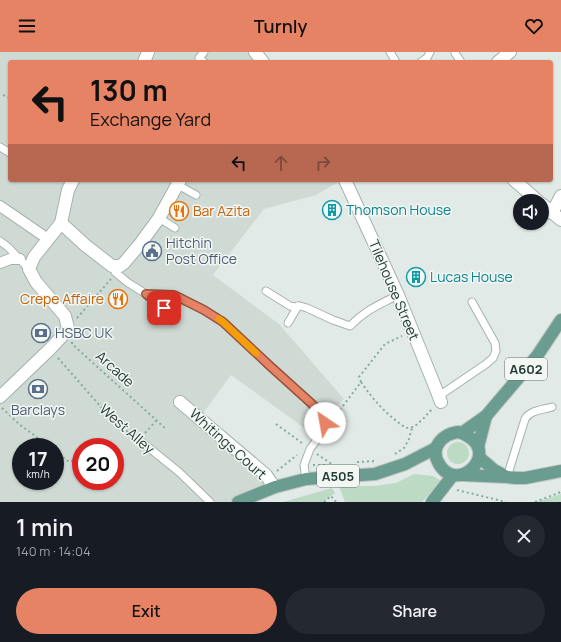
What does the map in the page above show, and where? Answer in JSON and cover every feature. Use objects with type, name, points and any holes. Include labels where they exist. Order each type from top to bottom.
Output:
[{"type":"main road","name":"A602","points":[[462,432],[486,416],[537,356],[561,320]]},
{"type":"main road","name":"A602","points":[[478,452],[486,416]]},
{"type":"main road","points":[[507,477],[494,470],[478,452],[474,440],[462,432],[453,432],[444,436],[436,448],[435,456],[437,462],[446,472],[458,475],[525,478],[561,470]]},
{"type":"main road","name":"A505","points":[[242,501],[272,484],[306,478],[375,474],[405,464],[436,448]]},
{"type":"main road","points":[[432,502],[441,488],[458,475],[470,472],[475,466],[478,452]]},
{"type":"street","points":[[500,60],[510,52]]},
{"type":"street","points":[[0,397],[50,350],[66,333],[68,328],[64,316],[36,282],[29,268],[34,257],[60,222],[68,190],[72,182]]},
{"type":"street","name":"Tilehouse Street","points":[[346,182],[398,295],[440,399]]},
{"type":"street","points":[[516,182],[530,194]]},
{"type":"street","points":[[60,222],[85,245],[115,268],[124,263],[140,244],[159,218],[179,183]]},
{"type":"street","points":[[549,210],[557,216],[561,196]]},
{"type":"street","points":[[0,206],[48,239]]},
{"type":"street","points":[[0,263],[10,259],[20,259]]},
{"type":"street","name":"Whitings Court","points":[[180,402],[266,475],[272,484]]},
{"type":"lane","points":[[202,60],[199,58],[204,52]]},
{"type":"lane","points":[[424,60],[430,52]]},
{"type":"lane","points":[[455,53],[460,60]]},
{"type":"lane","points":[[179,183],[196,195]]},
{"type":"lane","points":[[159,218],[175,228]]},
{"type":"lane","points":[[0,241],[29,268]]},
{"type":"lane","points":[[115,268],[127,282],[164,308]]},
{"type":"lane","points":[[266,291],[290,306],[307,308],[350,326],[368,311],[398,295]]},
{"type":"lane","points":[[146,294],[174,295],[204,310],[223,322],[323,415],[325,429],[310,449],[304,465],[306,478]]},
{"type":"lane","points":[[440,399],[486,364],[495,355],[495,344],[472,302]]},
{"type":"lane","points":[[288,323],[298,306]]},
{"type":"lane","points":[[507,477],[525,419],[533,412],[552,407]]},
{"type":"lane","name":"West Alley","points":[[138,439],[179,472],[210,502]]},
{"type":"path","points":[[4,95],[8,97]]},
{"type":"path","points":[[68,328],[114,275],[115,268]]},
{"type":"path","name":"Arcade","points":[[68,328],[72,344],[166,429]]},
{"type":"path","points":[[412,331],[385,344],[359,377],[361,382],[380,407],[394,420],[406,428],[412,428]]},
{"type":"path","name":"West Alley","points":[[50,350],[109,416],[132,436],[138,439]]},
{"type":"path","points":[[325,429],[361,382]]},
{"type":"path","points":[[391,457],[404,448],[409,439],[412,428],[424,418],[440,399]]},
{"type":"path","points":[[0,406],[19,424],[38,438]]},
{"type":"path","points":[[138,439],[156,421]]},
{"type":"path","points":[[276,424],[333,465],[304,465]]},
{"type":"path","points":[[272,484],[275,473],[302,451],[310,449]]},
{"type":"path","points":[[356,462],[378,460]]},
{"type":"path","points":[[441,488],[461,490],[506,502]]},
{"type":"path","points":[[535,502],[561,492]]},
{"type":"path","points":[[324,502],[331,496],[336,502]]},
{"type":"shaded area","points":[[0,52],[252,52],[258,60],[8,60],[8,182],[339,182],[316,195],[264,209],[213,275],[279,324],[344,399],[310,432],[231,375],[201,416],[270,472],[260,488],[231,502],[0,502]]},
{"type":"green space","points":[[458,442],[466,445],[469,453],[466,461],[458,464],[450,461],[447,453],[450,445]]},
{"type":"green space","points":[[414,474],[433,476],[441,481],[422,502],[345,502],[339,486],[375,486],[396,483]]},
{"type":"green space","points":[[332,488],[335,493],[324,502],[283,502]]},
{"type":"green space","points":[[561,494],[561,502],[536,502]]},
{"type":"slow traffic","points":[[219,319],[256,353]]},
{"type":"place","name":"Thomson House","points":[[332,210]]},
{"type":"place","name":"Bar Azita","points":[[179,211]]},
{"type":"place","name":"Hitchin Post Office","points":[[152,251]]},
{"type":"place","name":"Lucas House","points":[[416,277]]},
{"type":"place","name":"Crepe Affaire","points":[[118,299]]},
{"type":"place","name":"HSBC UK","points":[[41,333]]},
{"type":"place","name":"Barclays","points":[[38,389]]},
{"type":"route","points":[[164,308],[146,294],[174,295],[204,310],[223,322],[311,403],[323,415],[325,423]]}]
